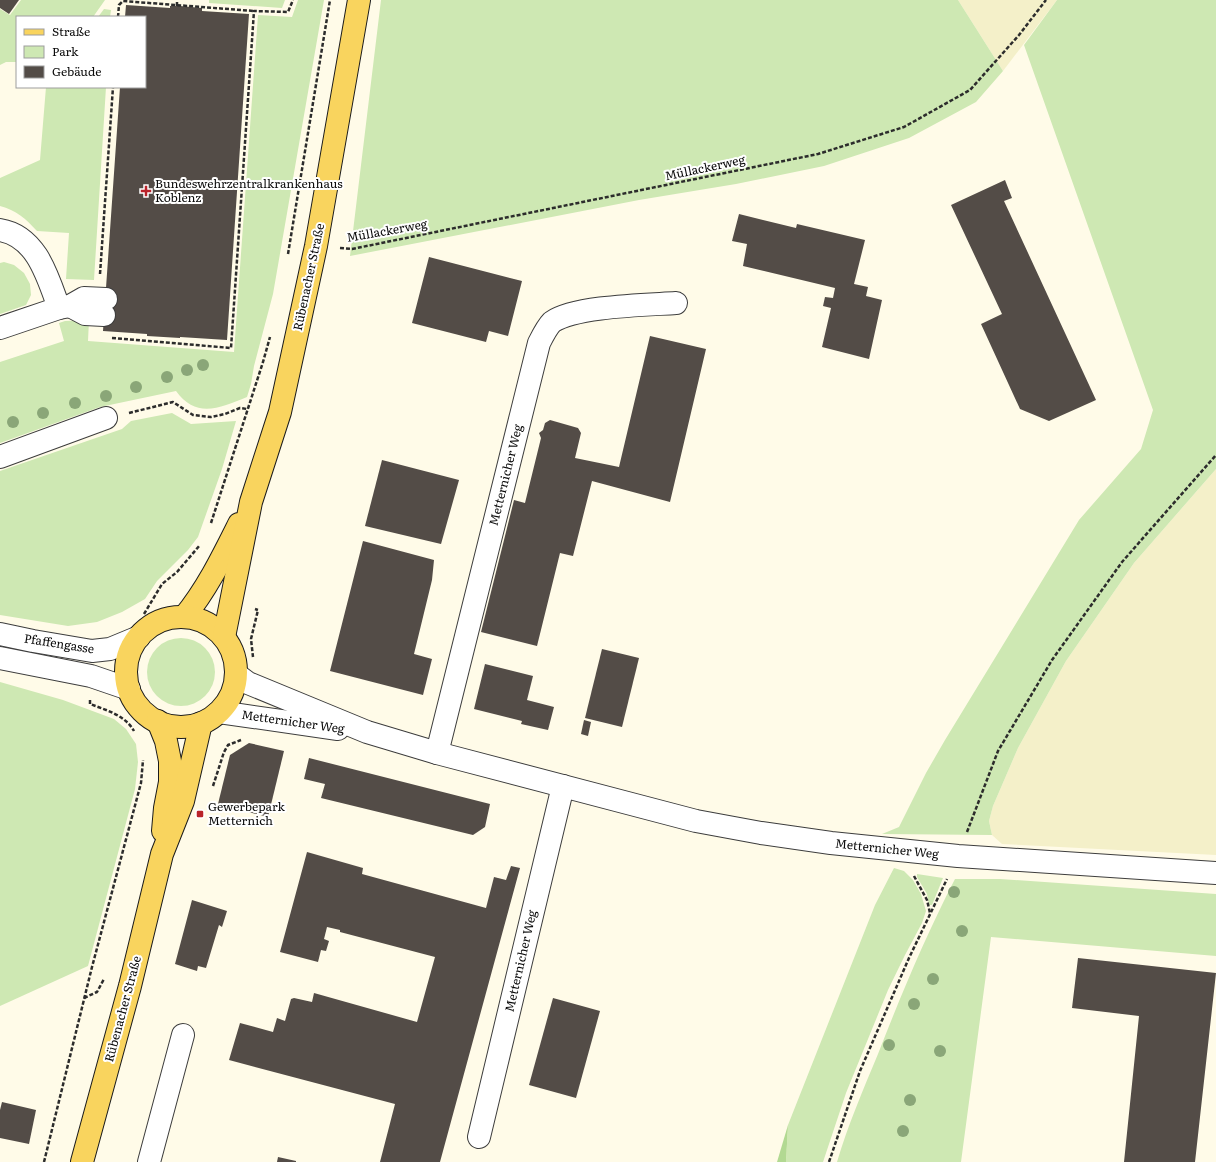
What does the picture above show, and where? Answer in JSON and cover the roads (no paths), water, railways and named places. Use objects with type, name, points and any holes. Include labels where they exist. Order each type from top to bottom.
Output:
[{"type":"main road","name":"Rübenacher Straße","points":[[224,637],[251,502],[280,412],[316,246],[341,110],[359,0]]},
{"type":"main road","name":"Rübenacher Straße","points":[[184,617],[197,602],[210,581],[251,502]]},
{"type":"main road","name":"Rübenacher Straße","points":[[184,617],[200,620],[212,626],[224,637],[231,647],[235,660],[236,674],[234,688],[228,701],[210,718],[187,726],[172,726],[158,721],[146,713],[136,702],[129,689],[127,671],[130,653],[138,627],[151,625],[161,620],[184,617]]},
{"type":"main road","name":"Rübenacher Straße","points":[[82,1162],[130,986],[162,854],[183,801],[210,718]]},
{"type":"main road","name":"Rübenacher Straße","points":[[158,721],[166,741],[170,762],[170,782],[165,808],[162,854]]},
{"type":"street","points":[[0,230],[12,234],[32,249],[41,262],[65,307]]},
{"type":"street","name":"Metternicher Weg","points":[[437,753],[539,343],[552,323],[574,313],[676,302]]},
{"type":"street","points":[[0,328],[65,307],[85,314],[103,304]]},
{"type":"street","points":[[0,457],[106,418]]},
{"type":"street","name":"Pfaffengasse","points":[[0,634],[92,651],[110,649],[138,627]]},
{"type":"street","name":"Pfaffengasse","points":[[0,658],[91,676],[129,689]]},
{"type":"street","name":"Metternicher Weg","points":[[236,674],[248,683],[367,732],[437,753],[703,822],[831,843],[916,852],[1216,873]]},
{"type":"street","name":"Metternicher Weg","points":[[210,718],[300,724],[367,732]]},
{"type":"street","name":"Metternicher Weg","points":[[479,1137],[563,786]]},
{"type":"street","points":[[149,1162],[183,1035]]},
{"type":"place","name":"Bundeswehrzentralkrankenhaus Koblenz","points":[[146,191]]},
{"type":"place","name":"Gewerbepark Metternich","points":[[200,814]]}]
